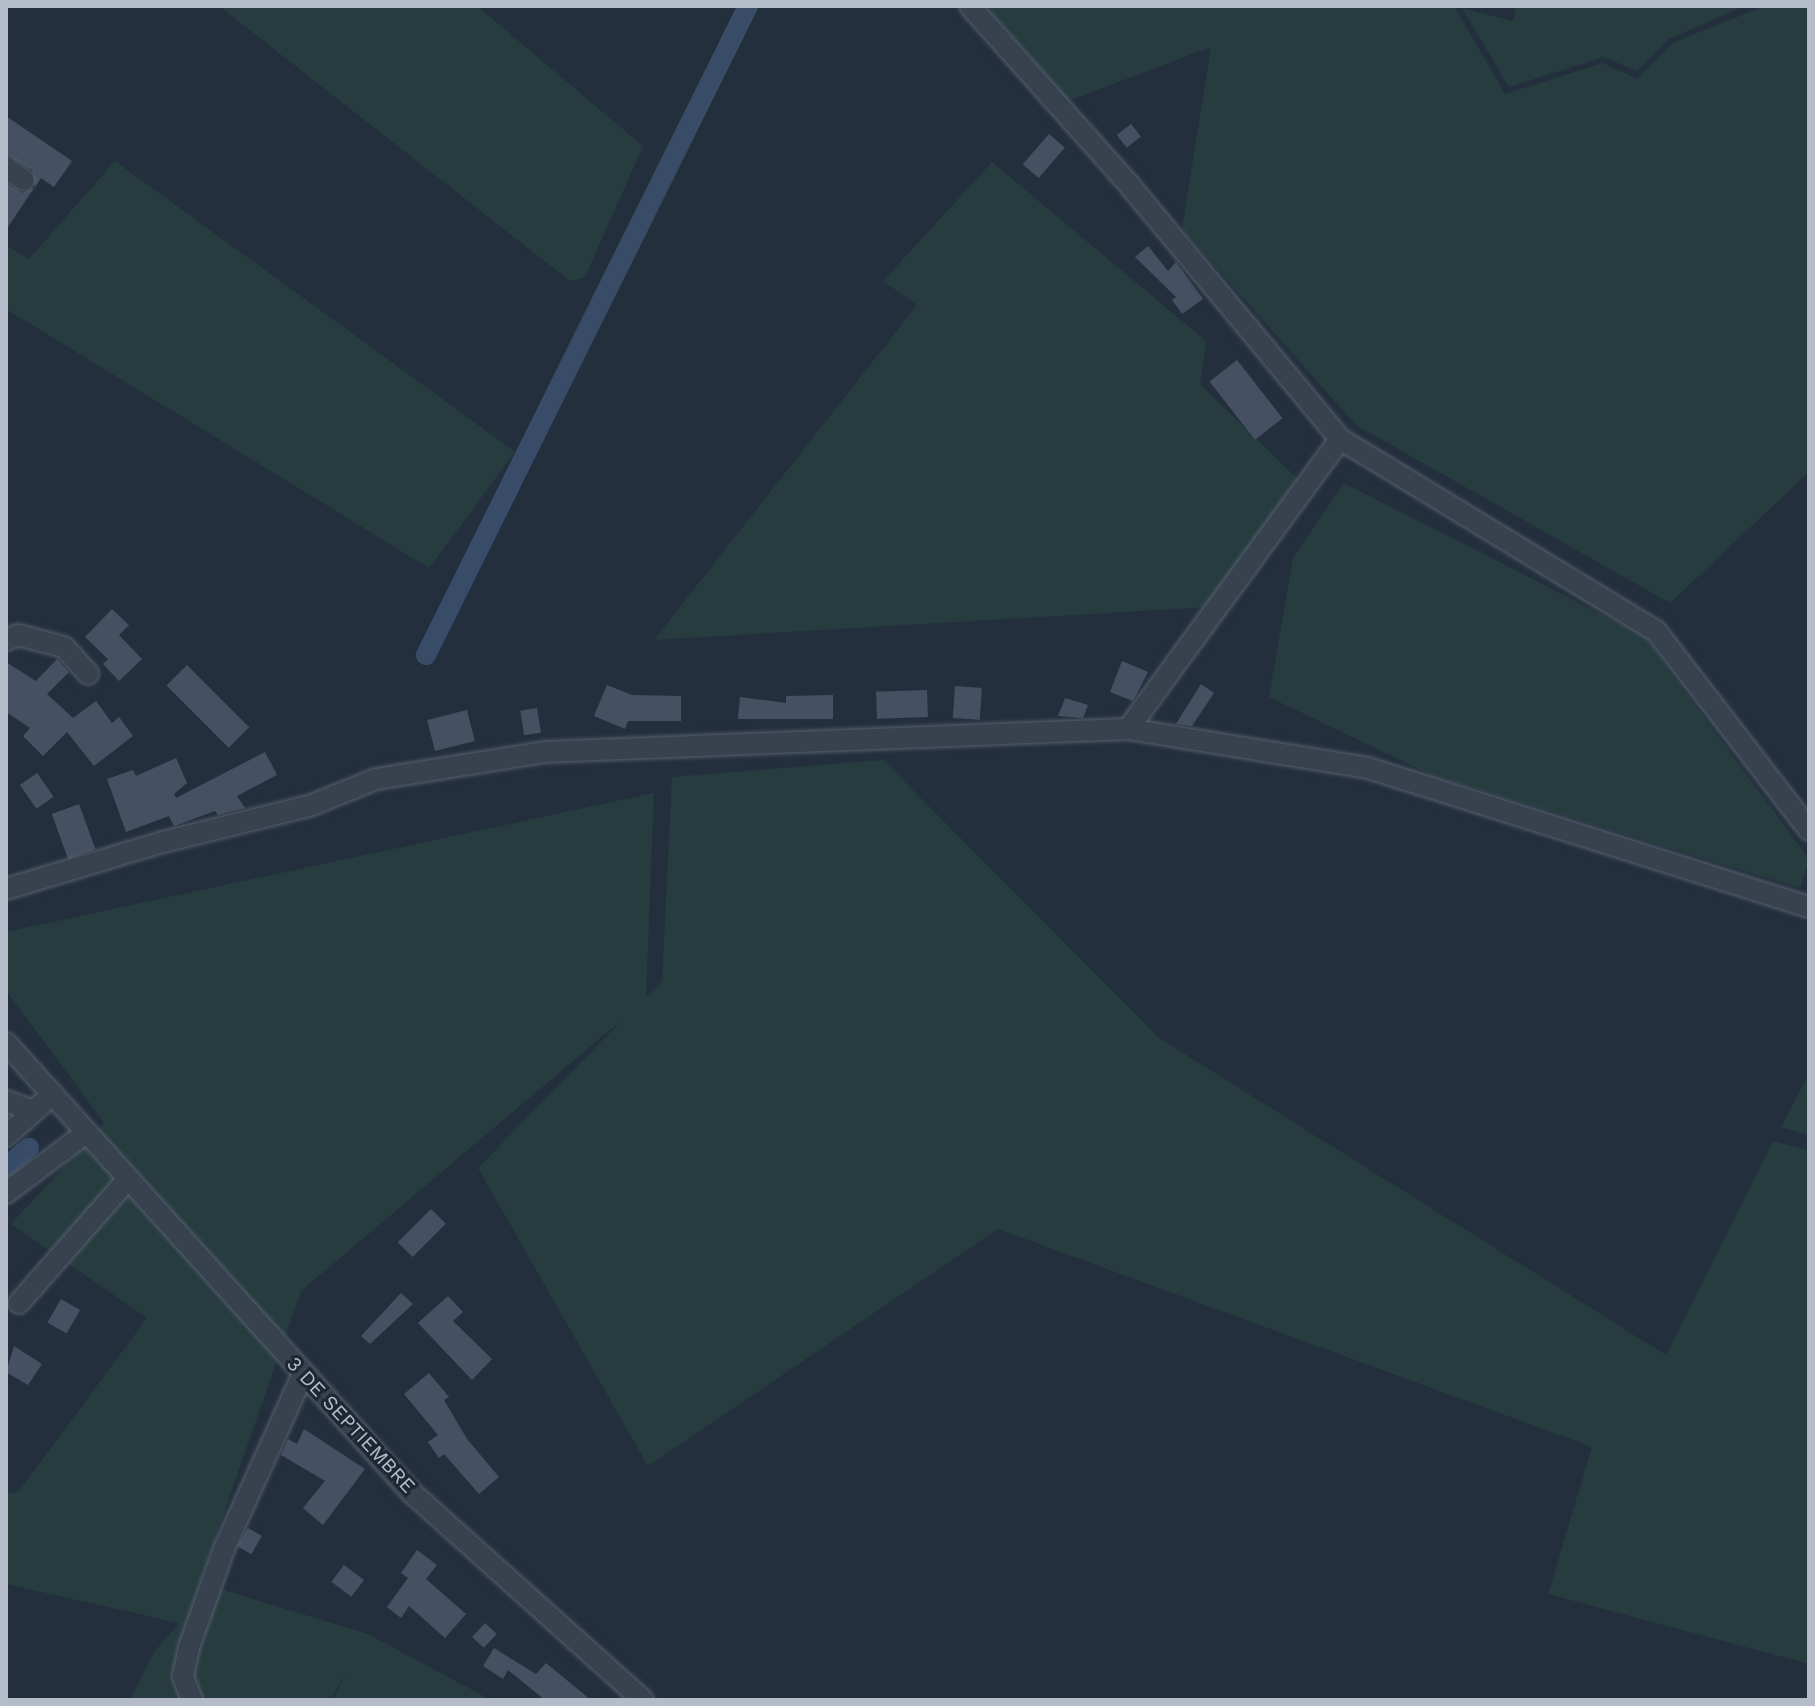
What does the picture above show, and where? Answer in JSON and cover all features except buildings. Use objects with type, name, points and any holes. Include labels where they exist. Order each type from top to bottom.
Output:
[{"type":"street","points":[[970,6],[1131,187],[1340,439],[1656,631],[1809,830]]},
{"type":"street","points":[[6,167],[24,180]]},
{"type":"street","points":[[1128,729],[1340,439]]},
{"type":"street","points":[[6,640],[18,635],[64,647],[88,674]]},
{"type":"street","points":[[6,889],[163,842],[312,805],[376,779],[544,752],[1128,729],[1368,768],[1809,907]]},
{"type":"street","name":"3 DE SEPTIEMBRE","points":[[6,1043],[411,1492],[643,1700]]},
{"type":"street","points":[[6,1136],[52,1095]]},
{"type":"street","points":[[6,1101],[33,1111]]},
{"type":"street","points":[[6,1193],[83,1130]]},
{"type":"street","points":[[19,1303],[128,1179]]},
{"type":"street","points":[[192,1700],[183,1676],[189,1647],[224,1549],[303,1374]]},
{"type":"green space","points":[[219,6],[477,6],[643,146],[585,277],[570,281]]},
{"type":"green space","points":[[986,6],[1454,6],[1505,94],[1603,63],[1637,79],[1672,43],[1765,6],[1809,6],[1809,472],[1670,603],[1356,425],[1182,229],[1211,47],[1068,101]]},
{"type":"green space","points":[[1516,6],[1744,6],[1669,39],[1637,71],[1603,57],[1509,87],[1462,8],[1513,21]]},
{"type":"green space","points":[[115,161],[515,452],[429,568],[6,309],[6,245],[29,259]]},
{"type":"green space","points":[[992,162],[1206,341],[1200,384],[1303,484],[1208,607],[654,640],[917,305],[883,281]]},
{"type":"green space","points":[[1344,483],[1644,636],[1809,859],[1800,888],[1431,775],[1269,697],[1293,558]]},
{"type":"green space","points":[[883,760],[1159,1038],[1666,1355],[1773,1141],[1809,1150],[1809,1664],[1548,1594],[1592,1447],[998,1229],[648,1466],[478,1168],[624,1018],[301,1291],[191,1608],[211,1586],[368,1634],[491,1700],[333,1700],[349,1668],[330,1700],[130,1700],[155,1651],[179,1623],[6,1584],[6,1494],[19,1491],[147,1318],[11,1224],[104,1123],[6,990],[6,932],[654,793],[646,997],[662,981],[672,777]]},
{"type":"green space","points":[[1809,1073],[1809,1135],[1781,1127]]},
{"type":"waterway","points":[[426,655],[748,6]]},
{"type":"waterway","points":[[6,1167],[29,1148]]}]
